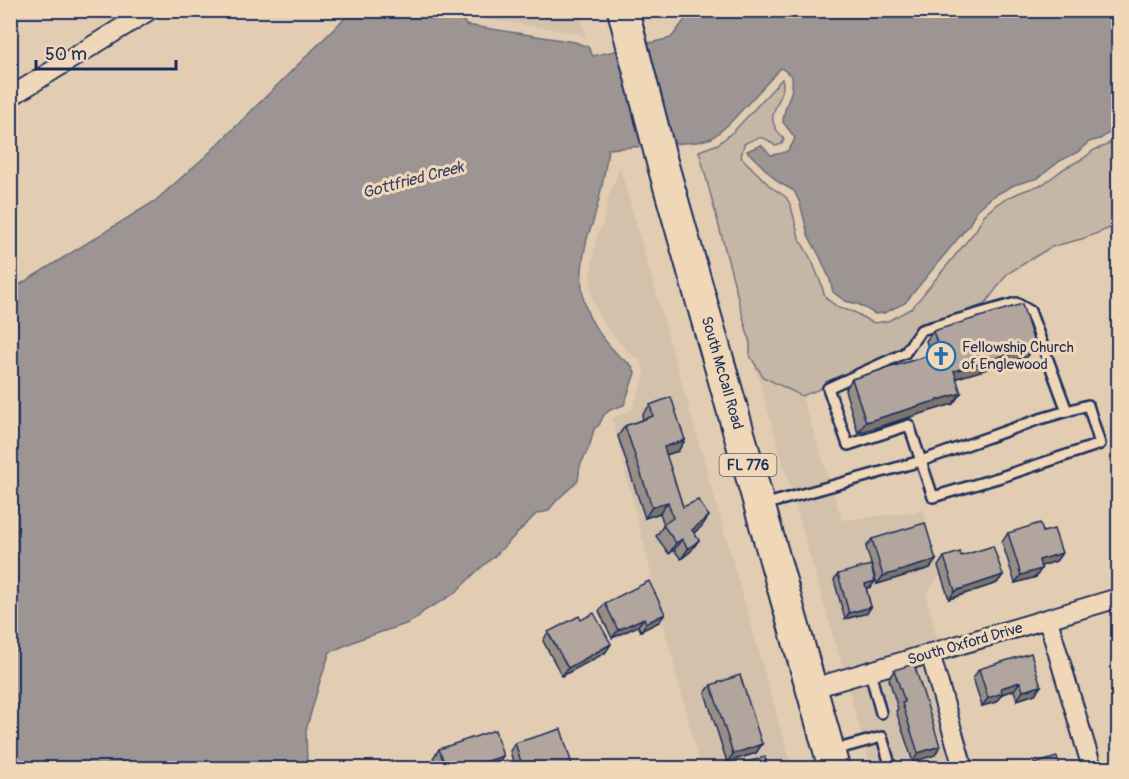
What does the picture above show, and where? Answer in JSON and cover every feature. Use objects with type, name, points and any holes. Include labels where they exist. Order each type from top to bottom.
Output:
[{"type":"main road","name":"South McCall Road","points":[[623,12],[662,162],[831,760]]},
{"type":"street","points":[[10,97],[150,10]]},
{"type":"street","name":"South Oxford Drive","points":[[810,689],[1119,598]]},
{"type":"street","points":[[1048,620],[1092,768]]},
{"type":"street","points":[[930,653],[963,768]]},
{"type":"lane","points":[[760,506],[921,460],[1088,405],[1100,444],[1001,477],[933,496],[921,460],[909,425],[848,445],[828,388],[904,353],[921,330],[1016,303],[1030,310],[1067,411]]},
{"type":"lane","points":[[870,672],[882,713]]},
{"type":"lane","points":[[831,760],[882,737],[891,768]]},
{"type":"shaded area","points":[[469,11],[580,11],[586,37],[577,33],[473,17]]},
{"type":"shaded area","points":[[782,79],[782,91],[773,121],[783,141],[775,146],[763,138],[753,140],[744,144],[741,157],[771,187],[786,197],[791,206],[799,238],[812,261],[824,294],[839,308],[854,312],[875,323],[888,321],[912,308],[976,230],[984,215],[997,204],[1043,184],[1065,168],[1118,137],[1118,225],[1085,238],[1051,247],[1007,274],[985,304],[914,331],[908,343],[863,372],[802,396],[763,377],[750,356],[750,343],[699,151],[718,144],[735,130]]},
{"type":"shaded area","points":[[620,167],[792,768],[700,768],[612,419],[631,410],[645,372],[640,360],[628,352],[605,326],[592,298],[590,276],[596,238]]},
{"type":"shaded area","points":[[754,363],[763,377],[802,396],[842,520],[924,511],[940,575],[926,595],[938,641],[843,670]]},
{"type":"shaded area","points":[[922,666],[952,768],[871,768],[848,688]]},
{"type":"water","name":"Gottfried Creek","points":[[352,11],[458,11],[466,25],[575,42],[588,47],[593,56],[671,38],[684,21],[688,11],[1118,11],[1118,127],[1100,139],[1089,142],[1078,152],[1060,161],[1038,178],[1014,185],[992,197],[977,210],[969,225],[905,303],[884,313],[875,314],[858,304],[845,301],[833,292],[820,257],[808,235],[800,203],[794,191],[778,182],[747,151],[761,145],[771,155],[784,153],[791,147],[795,138],[783,122],[792,89],[792,76],[781,68],[729,124],[712,138],[697,142],[608,149],[600,195],[587,237],[582,268],[582,288],[589,316],[611,348],[634,370],[624,405],[610,410],[594,429],[590,445],[580,466],[578,481],[548,511],[536,514],[454,594],[406,624],[360,639],[330,652],[306,730],[307,765],[305,768],[11,768],[11,290],[155,201],[208,154]]},
{"type":"building","points":[[1022,304],[1035,346],[954,371],[961,393],[866,422],[852,379],[940,352],[933,331]]},
{"type":"building","points":[[671,397],[685,440],[664,447],[683,507],[698,500],[709,516],[692,530],[699,540],[688,549],[682,539],[676,543],[663,525],[673,518],[668,502],[652,507],[625,426],[653,416],[650,405]]},
{"type":"building","points":[[925,523],[936,560],[883,576],[872,539]]},
{"type":"building","points":[[1040,523],[1043,532],[1054,529],[1062,553],[1039,560],[1041,569],[1021,575],[1008,533]]},
{"type":"building","points":[[993,546],[1003,575],[955,591],[944,557],[960,552],[961,556]]},
{"type":"building","points":[[871,565],[875,581],[865,584],[871,607],[849,613],[838,574]]},
{"type":"building","points":[[649,581],[665,614],[646,623],[644,618],[618,630],[605,603]]},
{"type":"building","points":[[594,613],[611,644],[568,668],[548,632],[579,616],[581,620]]},
{"type":"building","points":[[1031,653],[1041,686],[1023,691],[1020,682],[1001,688],[1002,693],[988,698],[979,669]]},
{"type":"building","points":[[914,664],[940,746],[918,753],[894,670]]},
{"type":"building","points":[[740,675],[762,744],[733,754],[711,685]]},
{"type":"building","points":[[561,729],[573,768],[523,768],[515,743]]},
{"type":"building","points":[[495,730],[503,756],[466,768],[446,768],[439,749]]},
{"type":"building","points":[[765,757],[768,768],[733,768],[733,766]]},
{"type":"building","points":[[1057,757],[1061,768],[1035,768],[1034,764]]},
{"type":"place","name":"Fellowship Church of Englewood","points":[[941,356]]}]
